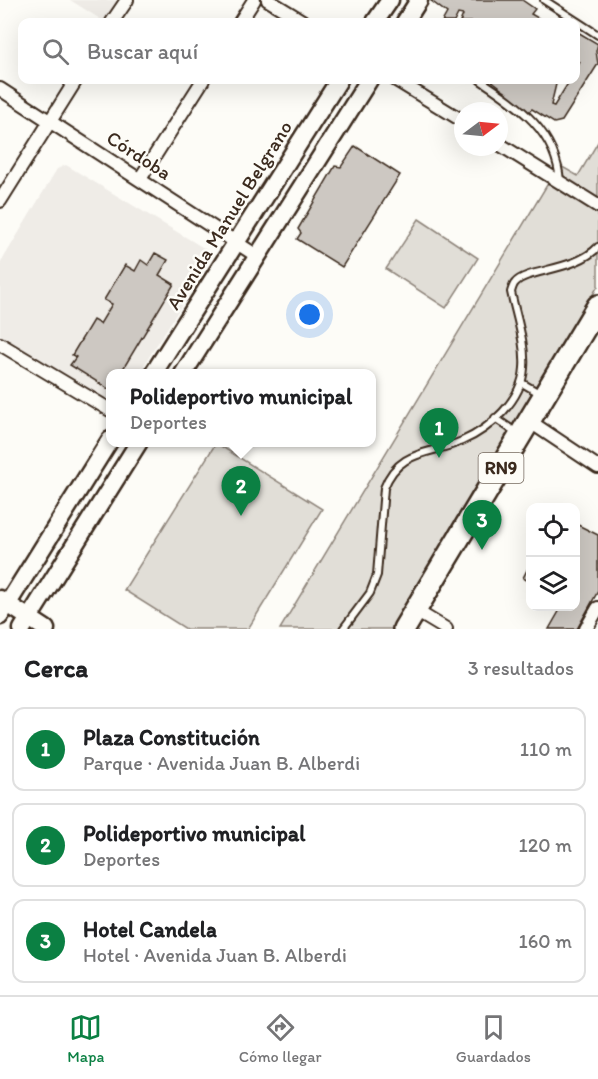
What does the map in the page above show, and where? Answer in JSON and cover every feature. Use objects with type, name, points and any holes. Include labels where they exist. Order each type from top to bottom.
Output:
[{"type":"highway","name":"RN9","points":[[410,620],[598,306]]},
{"type":"street","points":[[115,18],[127,0]]},
{"type":"street","points":[[243,18],[254,0]]},
{"type":"street","points":[[268,0],[297,18]]},
{"type":"street","points":[[378,18],[390,0]]},
{"type":"street","points":[[408,18],[419,0]]},
{"type":"street","points":[[0,201],[73,84]]},
{"type":"street","points":[[140,179],[200,84]]},
{"type":"street","name":"Avenida Manuel Belgrano","points":[[156,369],[336,84]]},
{"type":"street","points":[[186,369],[366,84]]},
{"type":"street","points":[[403,84],[454,115]]},
{"type":"street","name":"Córdoba","points":[[0,89],[257,256]]},
{"type":"street","points":[[508,150],[598,206]]},
{"type":"street","points":[[0,344],[106,407]]},
{"type":"street","points":[[525,428],[598,466]]},
{"type":"street","points":[[46,629],[26,624],[3,606],[106,447]]},
{"type":"street","points":[[26,624],[136,447]]},
{"type":"street","points":[[586,629],[598,608]]},
{"type":"street","points":[[410,620],[446,629]]},
{"type":"lane","points":[[544,0],[572,18]]},
{"type":"lane","points":[[580,23],[598,35]]},
{"type":"lane","points":[[486,84],[505,96],[544,133],[559,165],[560,182]]},
{"type":"lane","points":[[343,629],[370,594],[377,575],[384,488],[388,478],[398,465],[408,458],[460,442],[476,434],[506,409],[522,383],[525,367],[524,353],[511,292],[515,282],[524,277],[578,262],[590,256],[598,248]]},
{"type":"lane","points":[[522,383],[544,396]]},
{"type":"lane","points":[[495,418],[525,428]]},
{"type":"shaded area","points":[[70,0],[125,0],[113,18],[99,18]]},
{"type":"shaded area","points":[[598,142],[598,286],[392,629],[280,629],[559,165],[578,176]]},
{"type":"shaded area","points":[[66,165],[207,250],[209,262],[142,369],[106,369],[106,399],[0,337],[0,264],[57,169]]},
{"type":"shaded area","points":[[419,219],[478,258],[446,308],[386,269]]},
{"type":"shaded area","points":[[213,447],[222,447],[322,509],[248,629],[186,629],[124,590]]},
{"type":"building","points":[[430,0],[522,0],[535,9],[531,14],[538,18],[462,18],[463,15],[458,14],[456,18],[444,18],[447,13]]},
{"type":"building","points":[[580,33],[598,44],[596,51],[598,64],[562,121],[554,123],[532,109],[523,117],[508,105],[508,102],[496,95],[499,86],[496,84],[556,84],[551,105],[554,106],[568,84],[580,84]]},
{"type":"building","points":[[355,146],[400,175],[342,267],[297,239],[301,233],[298,229],[335,166],[341,167]]},
{"type":"building","points":[[155,253],[168,260],[159,275],[174,284],[123,369],[106,369],[106,388],[70,365],[76,357],[72,355],[93,320],[100,324],[112,304],[104,300],[125,265],[135,271],[141,260],[148,265]]},
{"type":"building","points":[[580,526],[598,535],[598,591],[577,629],[549,629],[559,611],[580,611]]},
{"type":"place","name":"Plaza Constitución","points":[[439,458]]},
{"type":"place","name":"Polideportivo municipal","points":[[241,516]]},
{"type":"place","name":"Hotel Candela","points":[[482,550]]}]
